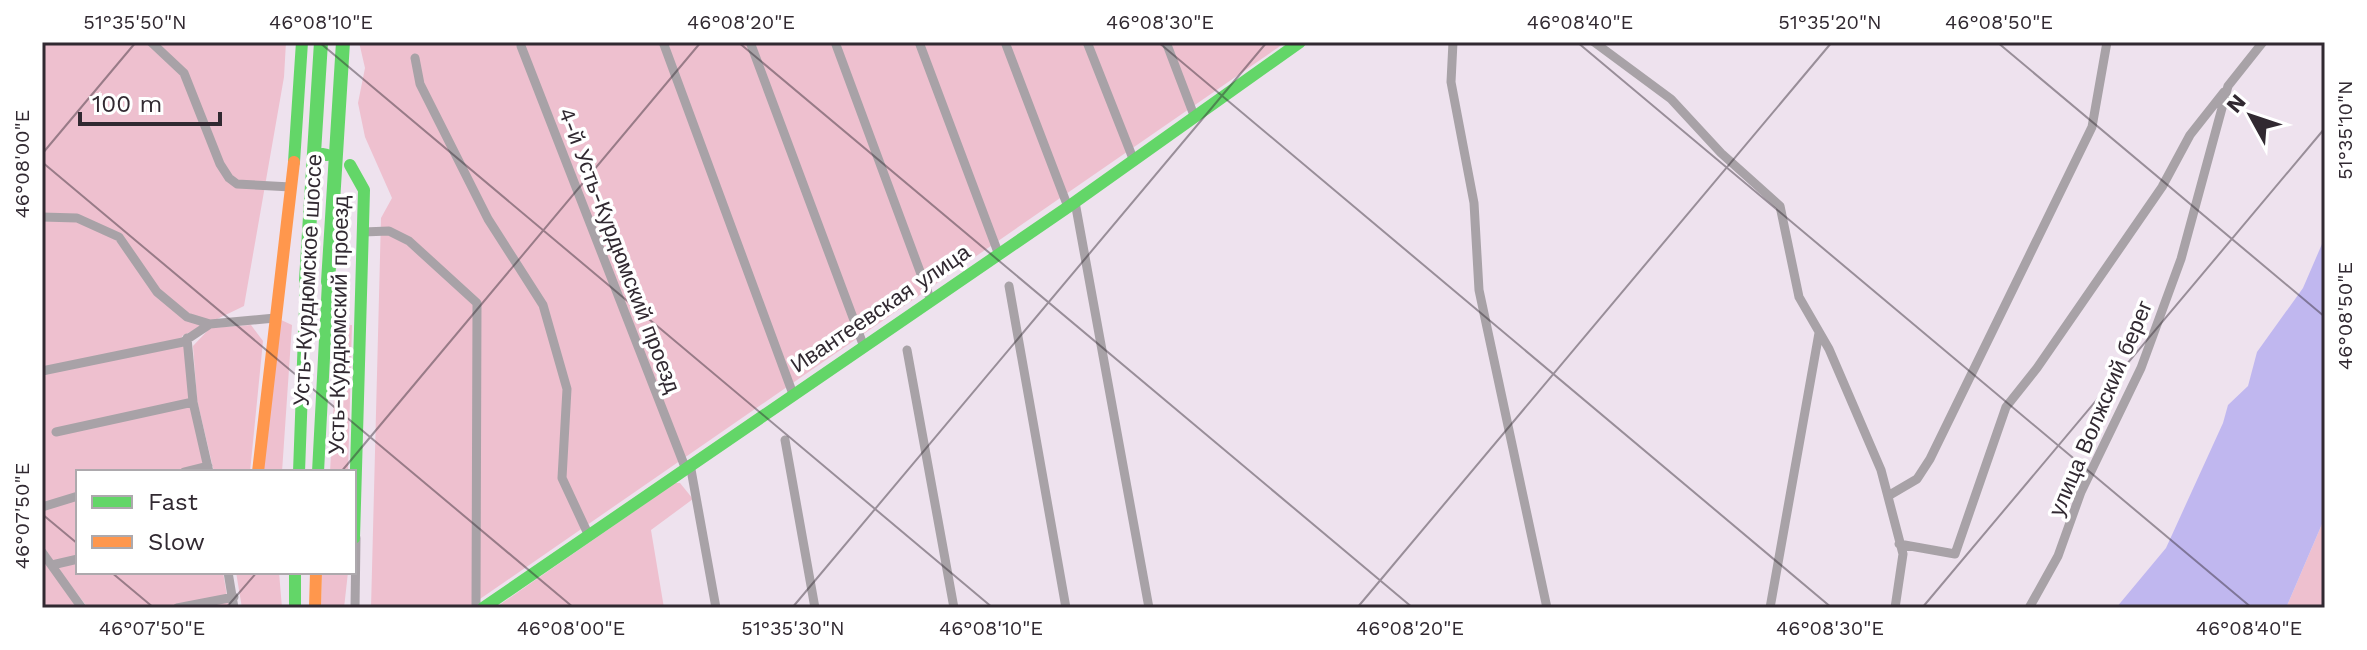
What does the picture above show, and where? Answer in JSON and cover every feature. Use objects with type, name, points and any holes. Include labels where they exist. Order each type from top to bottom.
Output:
[{"type":"street","points":[[151,42],[184,73],[220,164],[229,178],[237,184],[291,187]]},
{"type":"street","points":[[258,470],[291,187],[300,153],[302,42]]},
{"type":"street","name":"Усть-Курдюмское шоссе","points":[[299,470],[306,280],[321,42]]},
{"type":"street","name":"Усть-Курдюмское шоссе","points":[[318,470],[343,42]]},
{"type":"street","points":[[663,42],[793,394]]},
{"type":"street","points":[[750,42],[864,347]]},
{"type":"street","points":[[835,42],[931,301]]},
{"type":"street","points":[[919,42],[999,255]]},
{"type":"street","points":[[1005,42],[1072,204],[1149,608]]},
{"type":"street","points":[[1087,42],[1134,161]]},
{"type":"street","points":[[1166,42],[1195,118]]},
{"type":"street","name":"Ивантеевская улица","points":[[483,608],[999,255],[1300,42]]},
{"type":"street","points":[[1453,42],[1451,82],[1474,203],[1479,290],[1547,608]]},
{"type":"street","points":[[1594,42],[1671,99],[1721,153],[1780,206],[1799,297],[1819,333],[1881,470],[1903,554],[1895,608]]},
{"type":"street","points":[[1888,496],[1917,479],[1930,459],[2092,127],[2107,42]]},
{"type":"street","name":"улица Волжский берег","points":[[2029,608],[2058,556],[2081,492],[2141,368],[2181,259],[2228,86],[2263,42]]},
{"type":"street","name":"4-й Усть-Курдюмский проезд","points":[[521,46],[688,466],[716,608]]},
{"type":"street","points":[[415,58],[420,84],[482,206],[543,305],[567,389],[562,478],[589,536]]},
{"type":"street","points":[[1899,544],[1955,554],[2006,407],[2037,368],[2162,187],[2190,135],[2228,86]]},
{"type":"street","name":"Усть-Курдюмский проезд","points":[[350,165],[364,190],[356,500]]},
{"type":"street","points":[[42,217],[77,218],[119,237],[157,292],[187,317],[210,324],[275,318]]},
{"type":"street","points":[[363,232],[389,231],[409,241],[477,303],[476,608]]},
{"type":"street","points":[[1009,286],[1066,608]]},
{"type":"street","points":[[42,371],[105,360],[187,338],[210,324]]},
{"type":"street","points":[[1770,608],[1819,333]]},
{"type":"street","points":[[187,338],[193,402],[209,469]]},
{"type":"street","points":[[907,350],[954,608]]},
{"type":"street","points":[[56,432],[193,402]]},
{"type":"street","points":[[785,440],[815,608]]},
{"type":"street","points":[[42,507],[76,497]]},
{"type":"street","points":[[42,552],[82,608]]},
{"type":"street","points":[[52,565],[76,559]]},
{"type":"street","points":[[228,574],[234,608]]},
{"type":"street","points":[[315,608],[316,574]]},
{"type":"street","points":[[355,574],[355,608]]},
{"type":"street","points":[[292,576],[295,608]]},
{"type":"street","points":[[177,608],[234,597]]},
{"type":"shaded area","points":[[42,42],[286,42],[284,77],[244,306],[182,336],[206,470],[76,470],[76,574],[223,574],[229,608],[88,608],[54,563],[78,608],[42,608]]},
{"type":"shaded area","points":[[359,42],[1286,42],[467,608],[371,608],[381,218],[392,198],[365,137],[358,103],[365,68]]},
{"type":"shaded area","points":[[2325,237],[2325,517],[2286,608],[2116,608],[2166,548],[2223,423],[2228,405],[2248,386],[2257,352],[2303,288]]},
{"type":"shaded area","points":[[279,319],[292,325],[282,470],[262,470]]},
{"type":"shaded area","points":[[251,325],[263,341],[250,470],[214,470],[197,400],[193,346],[210,328]]},
{"type":"shaded area","points":[[352,325],[348,470],[330,470],[338,326]]},
{"type":"shaded area","points":[[675,483],[680,483],[693,499],[651,530],[664,608],[495,608]]},
{"type":"shaded area","points":[[2325,517],[2325,608],[2286,608]]},
{"type":"shaded area","points":[[236,574],[279,574],[282,608],[242,608]]},
{"type":"shaded area","points":[[322,574],[348,574],[344,608],[321,608]]},
{"type":"waterway","points":[[42,49],[45,42]]},
{"type":"traffic: fast","points":[[294,162],[302,42]]},
{"type":"traffic: fast","points":[[306,280],[321,42]]},
{"type":"traffic: fast","points":[[328,282],[343,42]]},
{"type":"traffic: fast","points":[[483,608],[1068,207],[1300,42]]},
{"type":"traffic: fast","points":[[322,154],[327,155]]},
{"type":"traffic: fast","points":[[350,165],[364,190],[356,470]]},
{"type":"traffic: fast","points":[[299,470],[306,280]]},
{"type":"traffic: fast","points":[[318,470],[328,282]]},
{"type":"traffic: fast","points":[[295,574],[295,608]]},
{"type":"traffic: slow","points":[[258,470],[294,162]]},
{"type":"traffic: slow","points":[[315,608],[316,574]]}]
